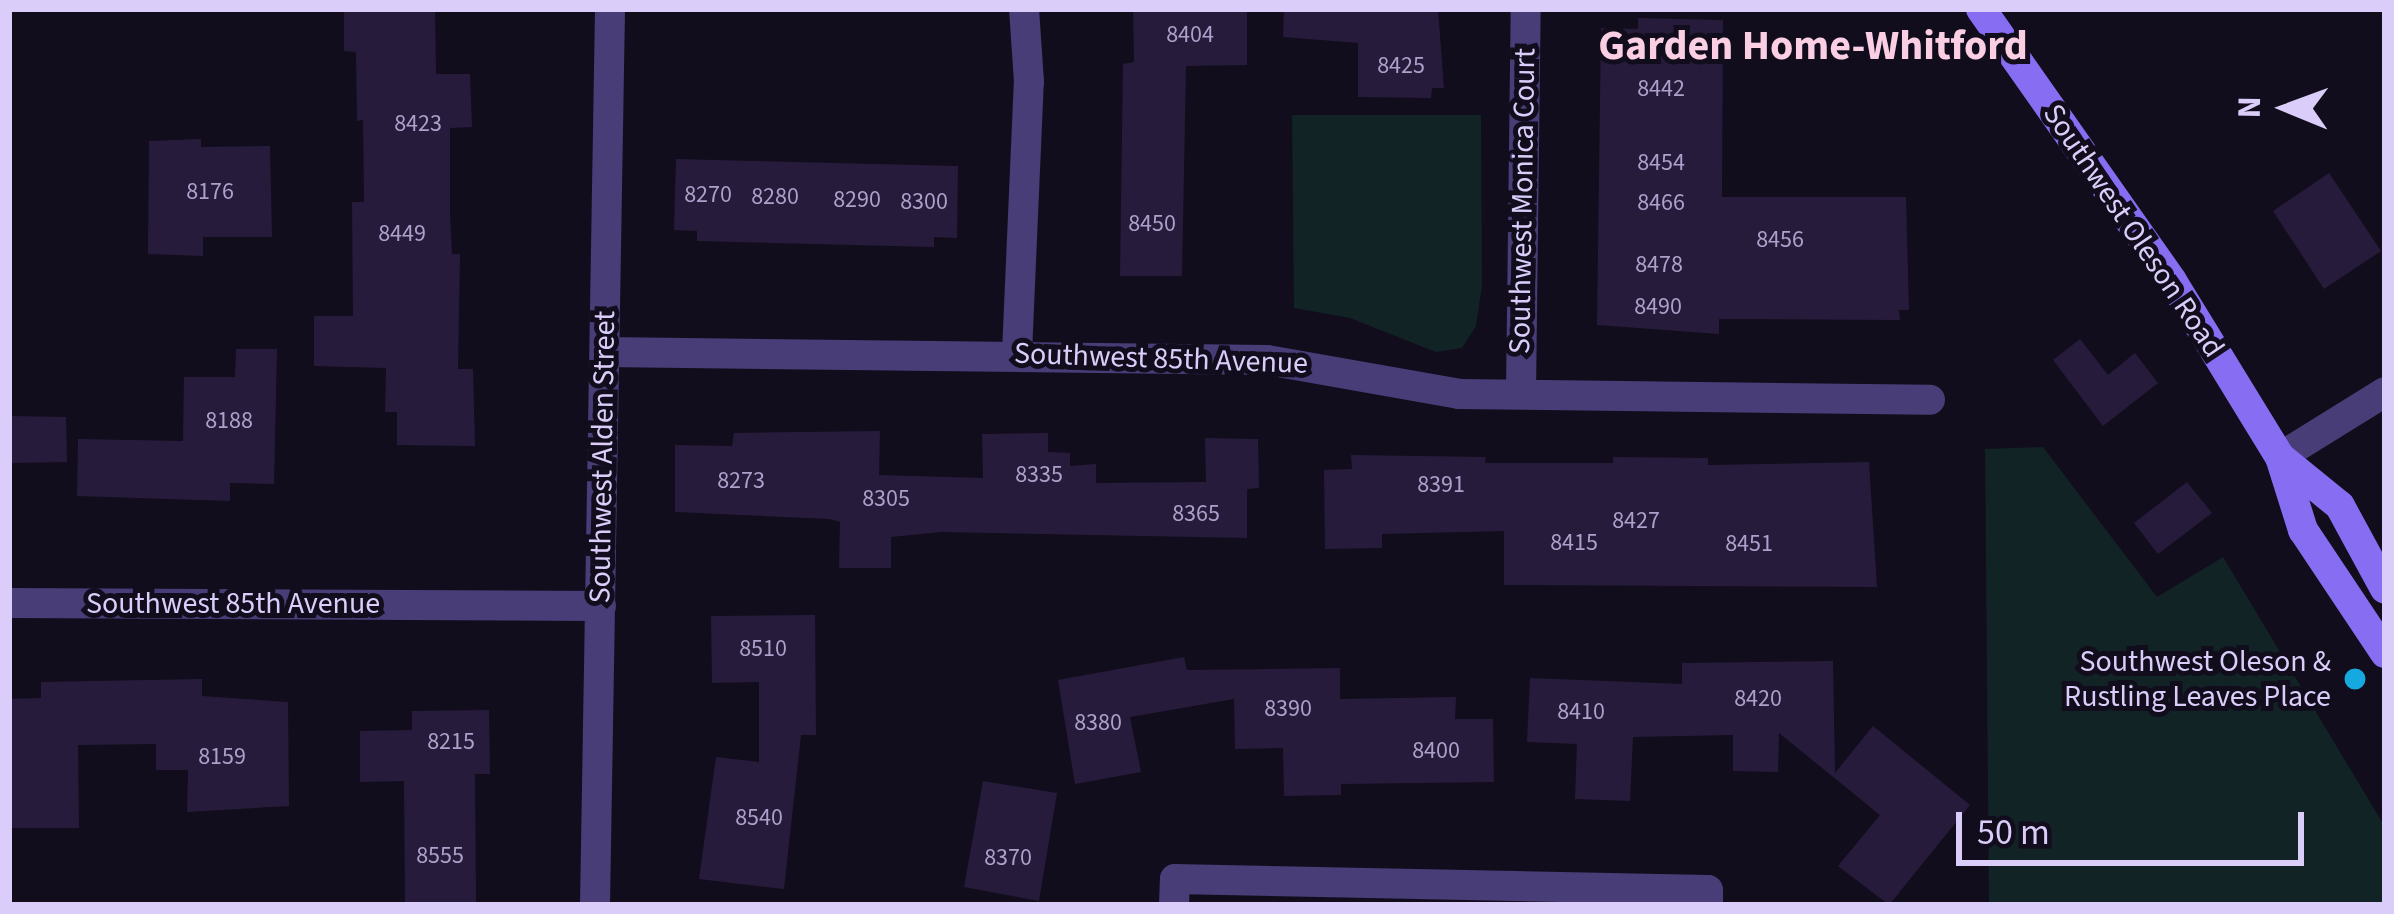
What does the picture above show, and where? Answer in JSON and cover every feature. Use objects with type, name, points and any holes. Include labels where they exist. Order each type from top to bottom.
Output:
[{"type":"main road","name":"Southwest Oleson Road","points":[[1981,9],[2172,281],[2280,457],[2303,530],[2385,653]]},
{"type":"main road","name":"Southwest Oleson Road","points":[[2280,457],[2340,506],[2385,589]]},
{"type":"street","name":"Southwest Alden Street","points":[[596,905],[610,9]]},
{"type":"street","points":[[1018,353],[1029,82],[1024,9]]},
{"type":"street","name":"Southwest Monica Court","points":[[1521,393],[1526,9]]},
{"type":"street","name":"Southwest 85th Avenue","points":[[605,352],[1267,359],[1459,394],[1930,400]]},
{"type":"street","points":[[2280,457],[2385,392]]},
{"type":"street","name":"Southwest 85th Avenue","points":[[9,604],[601,606]]},
{"type":"street","points":[[1174,905],[1175,879],[1708,890],[1708,905]]},
{"type":"shaded area","points":[[1292,115],[1481,115],[1482,285],[1476,326],[1462,348],[1436,352],[1350,318],[1294,308]]},
{"type":"shaded area","points":[[2043,447],[2157,597],[2223,557],[2385,827],[2385,905],[1989,905],[1985,449]]},
{"type":"building","points":[[344,9],[435,9],[436,74],[470,74],[472,127],[450,128],[450,215],[452,254],[460,254],[458,369],[473,369],[475,446],[397,445],[397,412],[385,412],[386,368],[314,366],[314,316],[353,316],[352,202],[364,202],[356,52],[344,51]]},
{"type":"building","points":[[1133,9],[1247,9],[1247,65],[1186,66],[1182,276],[1120,276],[1123,64],[1134,62]]},
{"type":"building","points":[[1284,9],[1438,9],[1444,88],[1432,88],[1431,98],[1358,97],[1358,43],[1283,37]]},
{"type":"building","points":[[1638,18],[1723,20],[1722,197],[1906,197],[1909,310],[1899,310],[1900,320],[1719,319],[1719,334],[1597,325],[1601,28],[1638,29]]},
{"type":"building","points":[[201,139],[201,147],[270,146],[272,237],[203,237],[203,256],[148,254],[149,141]]},
{"type":"building","points":[[676,159],[958,166],[957,238],[934,237],[934,247],[697,241],[697,231],[674,230]]},
{"type":"building","points":[[2329,173],[2381,251],[2324,289],[2273,211]]},
{"type":"building","points":[[2080,339],[2108,375],[2135,353],[2158,383],[2103,426],[2053,360]]},
{"type":"building","points":[[236,349],[277,349],[274,484],[230,483],[230,501],[77,496],[78,439],[183,441],[184,377],[235,377]]},
{"type":"building","points":[[9,416],[66,417],[67,462],[9,463]]},
{"type":"building","points":[[880,431],[879,475],[983,478],[982,434],[1048,433],[1048,452],[1070,453],[1070,466],[1096,464],[1096,483],[1206,482],[1205,438],[1258,439],[1259,488],[1247,489],[1247,538],[941,532],[891,537],[891,568],[839,568],[840,522],[830,519],[675,512],[675,445],[732,446],[734,433]]},
{"type":"building","points":[[1351,455],[1486,457],[1485,463],[1613,463],[1613,457],[1708,458],[1708,465],[1869,462],[1877,587],[1504,585],[1504,531],[1382,534],[1382,548],[1325,549],[1324,470],[1352,469]]},
{"type":"building","points":[[2187,482],[2212,513],[2158,554],[2134,523]]},
{"type":"building","points":[[815,615],[816,735],[801,735],[784,889],[699,879],[716,757],[759,762],[759,682],[712,683],[711,616]]},
{"type":"building","points":[[1184,657],[1187,670],[1340,668],[1340,699],[1456,697],[1455,719],[1493,719],[1494,782],[1341,784],[1341,795],[1284,796],[1283,748],[1235,749],[1234,699],[1130,717],[1141,772],[1075,784],[1058,680]]},
{"type":"building","points":[[1833,661],[1835,773],[1873,726],[1970,805],[1889,905],[1838,866],[1880,815],[1779,733],[1778,772],[1733,771],[1733,735],[1633,737],[1630,801],[1575,799],[1577,744],[1527,742],[1530,678],[1682,684],[1682,663]]},
{"type":"building","points":[[202,679],[202,696],[288,702],[289,806],[187,812],[188,770],[156,770],[156,744],[78,745],[79,828],[9,828],[9,699],[41,698],[41,682]]},
{"type":"building","points":[[489,710],[490,774],[475,774],[476,905],[405,905],[404,781],[360,782],[360,731],[412,730],[412,711]]},
{"type":"building","points":[[983,781],[1057,793],[1039,901],[964,887]]},
{"type":"place","name":"Southwest Oleson & Rustling Leaves Place","points":[[2355,679]]},
{"type":"district","name":"Garden Home-Whitford","points":[[1813,46]]}]
